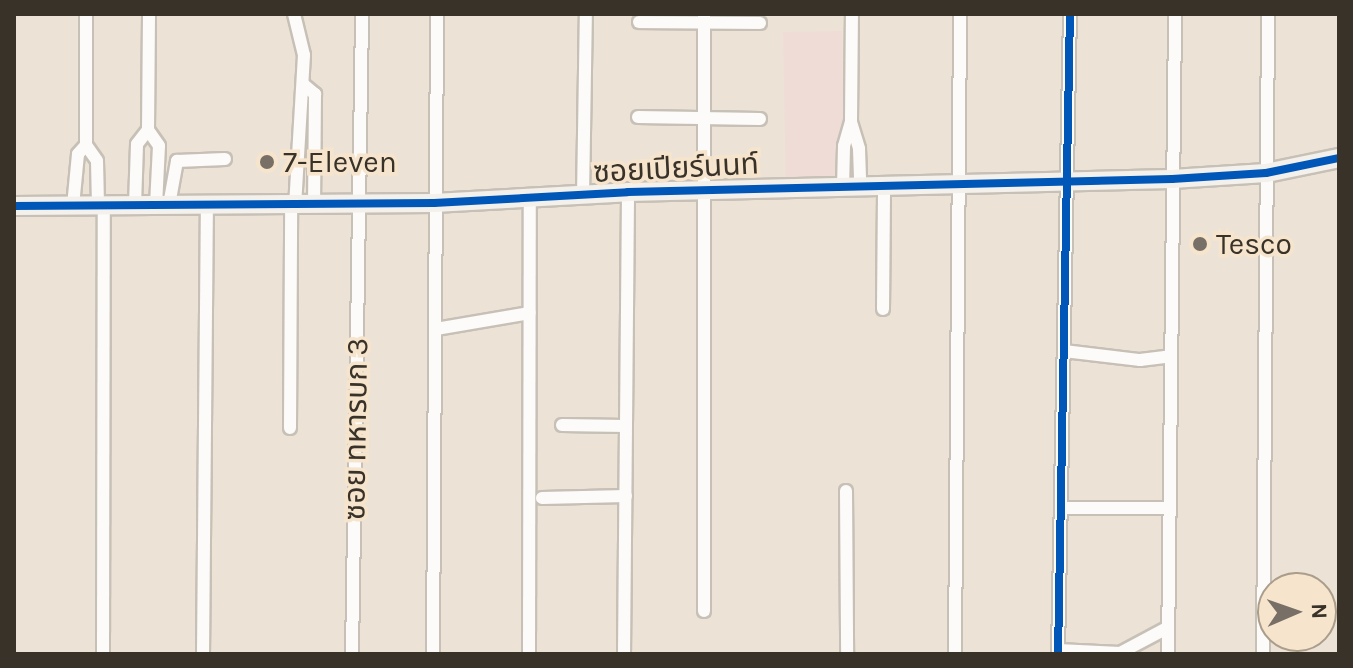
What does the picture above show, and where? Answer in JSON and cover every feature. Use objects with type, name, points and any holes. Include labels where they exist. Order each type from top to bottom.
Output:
[{"type":"street","points":[[86,14],[86,145],[97,161],[101,204],[103,654]]},
{"type":"street","points":[[149,14],[148,130],[159,146],[162,205]]},
{"type":"street","points":[[290,428],[300,206],[298,95],[303,84],[304,55],[294,14]]},
{"type":"street","name":"ซอย ทหารบก 3","points":[[352,654],[362,14]]},
{"type":"street","points":[[433,654],[437,14]]},
{"type":"street","points":[[583,197],[586,14]]},
{"type":"street","points":[[851,188],[843,154],[851,122],[852,14]]},
{"type":"street","points":[[955,654],[960,14]]},
{"type":"street","points":[[1070,14],[1058,652],[1120,653],[1167,628]]},
{"type":"street","points":[[1168,654],[1175,14]]},
{"type":"street","points":[[1263,654],[1268,14]]},
{"type":"street","points":[[704,16],[700,192],[704,611]]},
{"type":"street","points":[[639,22],[704,16],[760,23]]},
{"type":"street","points":[[300,206],[315,94],[303,84]]},
{"type":"street","points":[[638,117],[760,119]]},
{"type":"street","points":[[135,205],[137,144],[148,130]]},
{"type":"street","points":[[73,206],[78,154],[86,145]]},
{"type":"street","name":"ซอยเปียร์นนท์","points":[[14,206],[434,203],[583,197],[628,192],[1172,179],[1266,173],[1339,158]]},
{"type":"street","points":[[162,205],[177,161],[225,159]]},
{"type":"street","points":[[883,309],[884,187]]},
{"type":"street","points":[[624,654],[628,192]]},
{"type":"street","points":[[529,654],[530,197]]},
{"type":"street","points":[[203,654],[207,204]]},
{"type":"street","points":[[436,329],[530,313]]},
{"type":"street","points":[[1064,351],[1140,360],[1171,356]]},
{"type":"street","points":[[562,425],[625,426]]},
{"type":"street","points":[[846,491],[847,654]]},
{"type":"street","points":[[542,498],[626,496]]},
{"type":"street","points":[[1062,508],[1169,508]]},
{"type":"shaded area","points":[[842,31],[845,178],[786,179],[783,32]]},
{"type":"cycle path","points":[[1058,654],[1070,14]]},
{"type":"cycle path","points":[[14,206],[434,203],[628,192],[1172,179],[1266,173],[1339,158]]},
{"type":"place","name":"7-Eleven","points":[[267,162]]},
{"type":"place","name":"Tesco","points":[[1200,244]]}]
